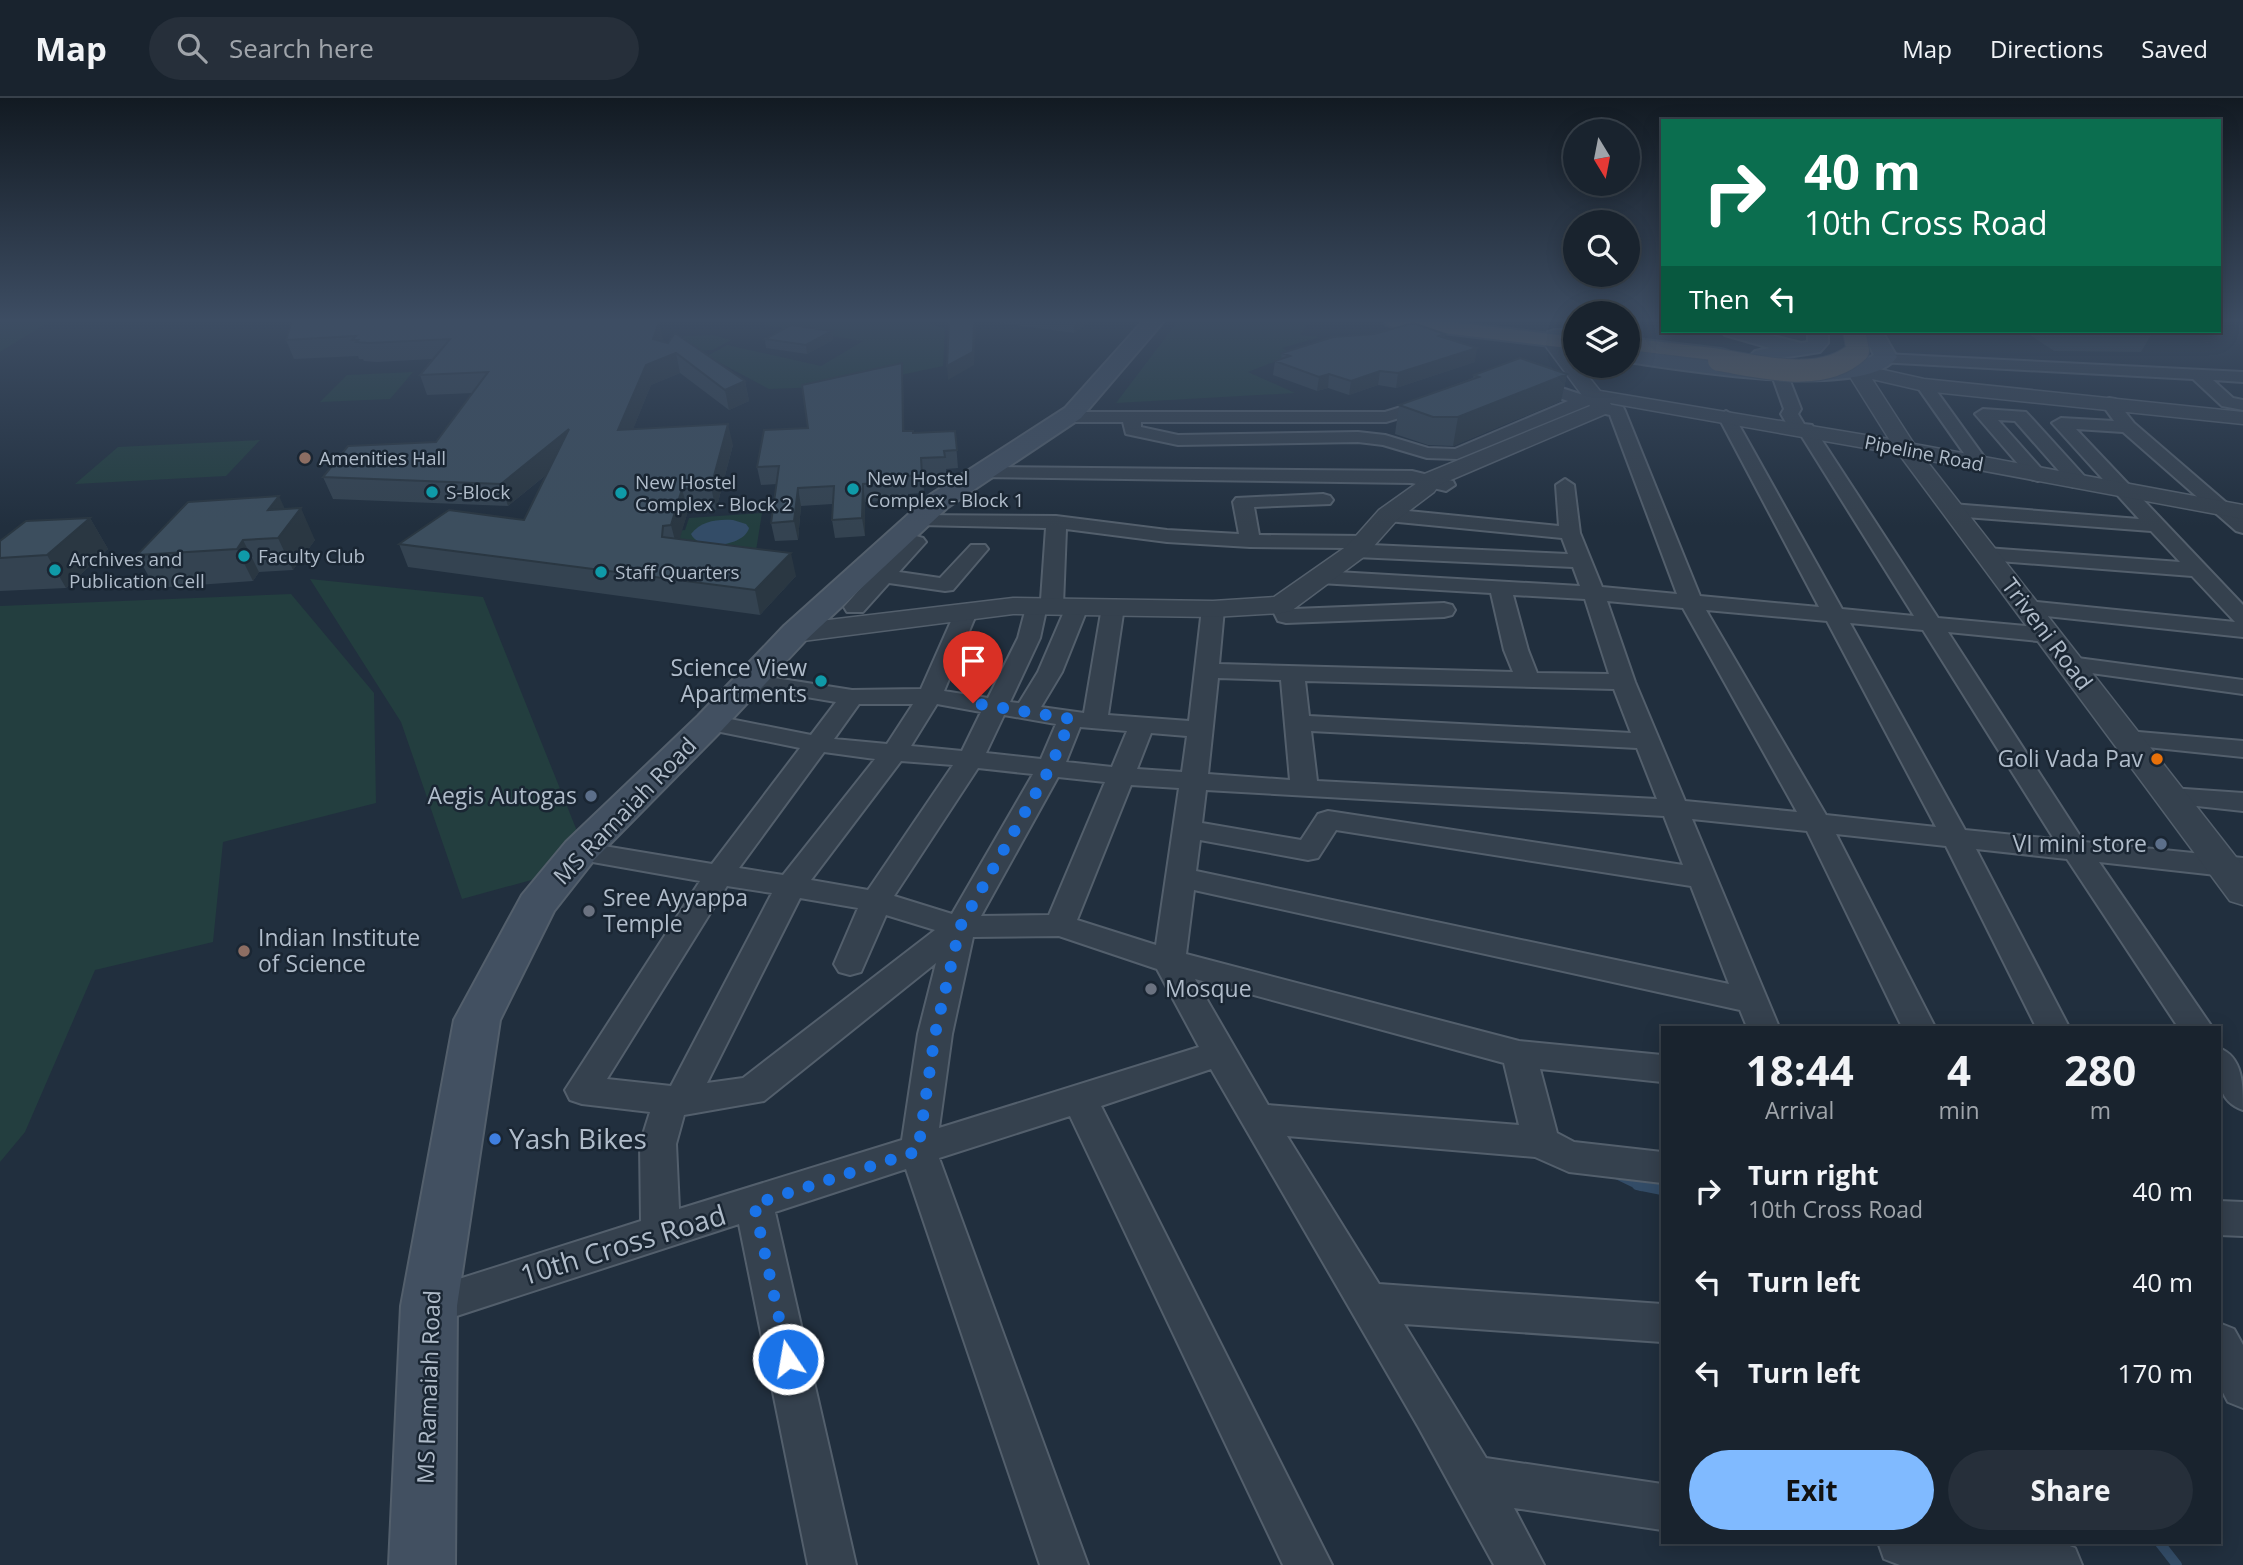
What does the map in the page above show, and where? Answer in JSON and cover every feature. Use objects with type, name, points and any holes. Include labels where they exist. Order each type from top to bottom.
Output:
[{"type":"main road","name":"MS Ramaiah Road","points":[[422,1565],[429,1306],[477,1020],[537,905],[580,851],[710,723],[794,633],[871,575],[918,530],[939,501],[1067,417],[1096,389]]},
{"type":"street","points":[[1132,418],[1132,430],[1178,440],[1359,437],[1385,440],[1427,453],[1457,454],[1583,401],[1549,389]]},
{"type":"street","points":[[1598,389],[1609,405]]},
{"type":"street","points":[[1599,389],[1609,405],[1692,604],[1816,821],[1918,1026]]},
{"type":"street","points":[[1785,389],[1793,409],[1789,414],[1802,428],[2076,851],[2195,1026]]},
{"type":"street","name":"Triveni Road","points":[[1880,389],[1906,449],[2171,796],[2233,866],[2243,892]]},
{"type":"street","points":[[1927,389],[1982,465]]},
{"type":"street","points":[[1963,389],[2032,395]]},
{"type":"street","points":[[1993,389],[2243,418]]},
{"type":"street","points":[[2214,389],[2228,402],[2243,405]]},
{"type":"street","points":[[1067,417],[1386,417],[1449,397]]},
{"type":"street","points":[[2109,403],[2128,427],[2233,510],[2243,527]]},
{"type":"street","points":[[794,633],[967,610],[1055,606],[1213,609],[1281,605],[1363,543],[1388,515],[1434,484],[1507,456],[1609,405]]},
{"type":"street","name":"Pipeline Road","points":[[1609,405],[1726,416],[1802,428],[1982,465],[2233,510]]},
{"type":"street","points":[[2038,475],[1983,414],[2020,416],[2080,483]]},
{"type":"street","points":[[1726,416],[1956,838],[2051,1026]]},
{"type":"street","points":[[1385,440],[1386,417]]},
{"type":"street","points":[[2128,427],[2062,423],[2243,618]]},
{"type":"street","points":[[1259,445],[1269,477]]},
{"type":"street","points":[[985,473],[1412,477],[1434,484]]},
{"type":"street","points":[[1565,485],[1570,533],[1594,593],[1623,682],[1758,1014]]},
{"type":"street","points":[[1250,541],[1243,502],[1323,500]]},
{"type":"street","points":[[1106,528],[1107,515],[1130,510]]},
{"type":"street","points":[[1952,510],[2159,526]]},
{"type":"street","points":[[1388,515],[1570,533]]},
{"type":"street","points":[[918,530],[1056,522],[1167,536],[1363,543],[1580,561]]},
{"type":"street","points":[[1026,711],[1050,672],[1055,606],[1056,522]]},
{"type":"street","points":[[1363,543],[1416,537]]},
{"type":"street","points":[[923,604],[945,585],[978,549]]},
{"type":"street","points":[[1986,554],[2199,570]]},
{"type":"street","points":[[855,607],[871,575],[945,585]]},
{"type":"street","points":[[1320,577],[1594,593],[2048,635]]},
{"type":"street","points":[[1501,588],[1516,650],[1528,680]]},
{"type":"street","points":[[1281,605],[1286,616],[1444,610]]},
{"type":"street","points":[[850,964],[876,901],[970,760],[1029,638],[1055,606]]},
{"type":"street","points":[[1064,1565],[918,1151],[935,1034],[960,927],[1050,768],[1083,720],[1113,607]]},
{"type":"street","points":[[2027,608],[2243,630]]},
{"type":"street","points":[[1213,609],[1201,730],[1169,961],[1218,1054],[1474,1479],[1520,1565]]},
{"type":"street","points":[[661,1232],[658,1144],[676,1100],[791,886],[894,753],[930,696],[967,610]]},
{"type":"street","points":[[2070,664],[2243,687]]},
{"type":"street","points":[[1208,671],[1623,682]]},
{"type":"street","points":[[1292,675],[1304,789]]},
{"type":"street","points":[[750,681],[852,697],[930,696],[1083,720],[1201,730]]},
{"type":"street","points":[[852,697],[720,873],[582,1090],[676,1100],[751,1091],[960,927]]},
{"type":"street","points":[[710,723],[851,750],[1120,776],[1304,789],[1674,808],[2233,866]]},
{"type":"street","points":[[1296,723],[1647,741]]},
{"type":"street","points":[[1060,925],[1142,725]]},
{"type":"street","points":[[2127,739],[2243,749]]},
{"type":"street","points":[[2171,796],[2243,802]]},
{"type":"street","points":[[1186,829],[1308,850],[1328,820],[1703,878]]},
{"type":"street","points":[[580,851],[876,901],[960,927],[1060,925],[1169,961],[1519,1054],[1661,1068]]},
{"type":"street","points":[[1179,877],[1758,1014]]},
{"type":"street","name":"10th Cross Road","points":[[429,1306],[1218,1054]]},
{"type":"street","points":[[1519,1054],[1541,1142]]},
{"type":"street","points":[[2221,1063],[2243,1096]]},
{"type":"street","points":[[1080,1099],[1308,1565]]},
{"type":"street","points":[[1257,1119],[1541,1142],[1569,1157],[1661,1167]]},
{"type":"street","points":[[754,1204],[832,1565]]},
{"type":"street","points":[[2221,1217],[2243,1219]]},
{"type":"street","points":[[1368,1302],[1661,1323]]},
{"type":"street","points":[[2221,1347],[2243,1386]]},
{"type":"street","points":[[2221,1382],[2243,1386]]},
{"type":"street","points":[[1474,1479],[1661,1507]]},
{"type":"street","points":[[1913,1544],[2057,1565]]},
{"type":"green space","points":[[333,389],[398,389],[390,399],[320,402]]},
{"type":"green space","points":[[1126,389],[1287,389],[1295,393],[1116,403]]},
{"type":"green space","points":[[260,440],[226,476],[75,484],[118,447]]},
{"type":"green space","points":[[762,513],[755,557],[659,544],[658,532],[685,530],[689,518]]},
{"type":"green space","points":[[310,579],[483,597],[579,836],[535,879],[462,899],[401,722]]},
{"type":"green space","points":[[291,594],[374,693],[376,803],[223,842],[213,942],[95,970],[25,1132],[0,1162],[0,606]]},
{"type":"water","points":[[733,520],[746,524],[749,528],[739,539],[730,543],[702,543],[691,534],[710,522]]},
{"type":"building","points":[[475,389],[635,389],[618,430],[728,424],[711,487],[682,489],[671,525],[663,526],[662,537],[791,553],[755,590],[399,544],[449,510],[524,520],[569,429],[501,484],[323,477],[348,446],[436,442]]},
{"type":"building","points":[[803,389],[902,389],[903,431],[955,431],[957,450],[944,451],[945,457],[921,458],[922,475],[906,476],[906,481],[863,484],[862,518],[832,520],[834,486],[798,488],[794,521],[771,523],[779,466],[757,467],[764,430],[808,428]]},
{"type":"building","points":[[1443,389],[1528,389],[1458,417],[1433,417],[1399,405]]},
{"type":"building","points":[[279,496],[268,510],[301,508],[278,538],[243,540],[237,549],[137,555],[188,502]]},
{"type":"building","points":[[90,518],[47,555],[0,558],[0,541],[26,521]]},
{"type":"waterway","points":[[1616,1175],[1641,1187]]},
{"type":"waterway","points":[[1637,1185],[1661,1190]]},
{"type":"waterway","points":[[2161,1544],[2177,1565]]},
{"type":"place","name":"Amenities Hall","points":[[305,458]]},
{"type":"place","name":"New Hostel Complex - Block 1","points":[[853,489]]},
{"type":"place","name":"S-Block","points":[[432,492]]},
{"type":"place","name":"New Hostel Complex - Block 2","points":[[621,493]]},
{"type":"place","name":"Faculty Club","points":[[244,556]]},
{"type":"place","name":"Archives and Publication Cell","points":[[55,570]]},
{"type":"place","name":"Staff Quarters","points":[[601,572]]},
{"type":"place","name":"Science View Apartments","points":[[821,681]]},
{"type":"place","name":"Goli Vada Pav","points":[[2157,759]]},
{"type":"place","name":"Aegis Autogas","points":[[591,796]]},
{"type":"place","name":"VI mini store","points":[[2161,844]]},
{"type":"place","name":"Sree Ayyappa Temple","points":[[589,911]]},
{"type":"place","name":"Indian Institute of Science","points":[[244,951]]},
{"type":"place","name":"Mosque","points":[[1151,989]]},
{"type":"place","name":"Yash Bikes","points":[[495,1139]]},
{"type":"route","points":[[788,1359],[754,1204],[918,1151],[935,1034],[960,927],[1050,768],[1071,719],[973,703]]}]
